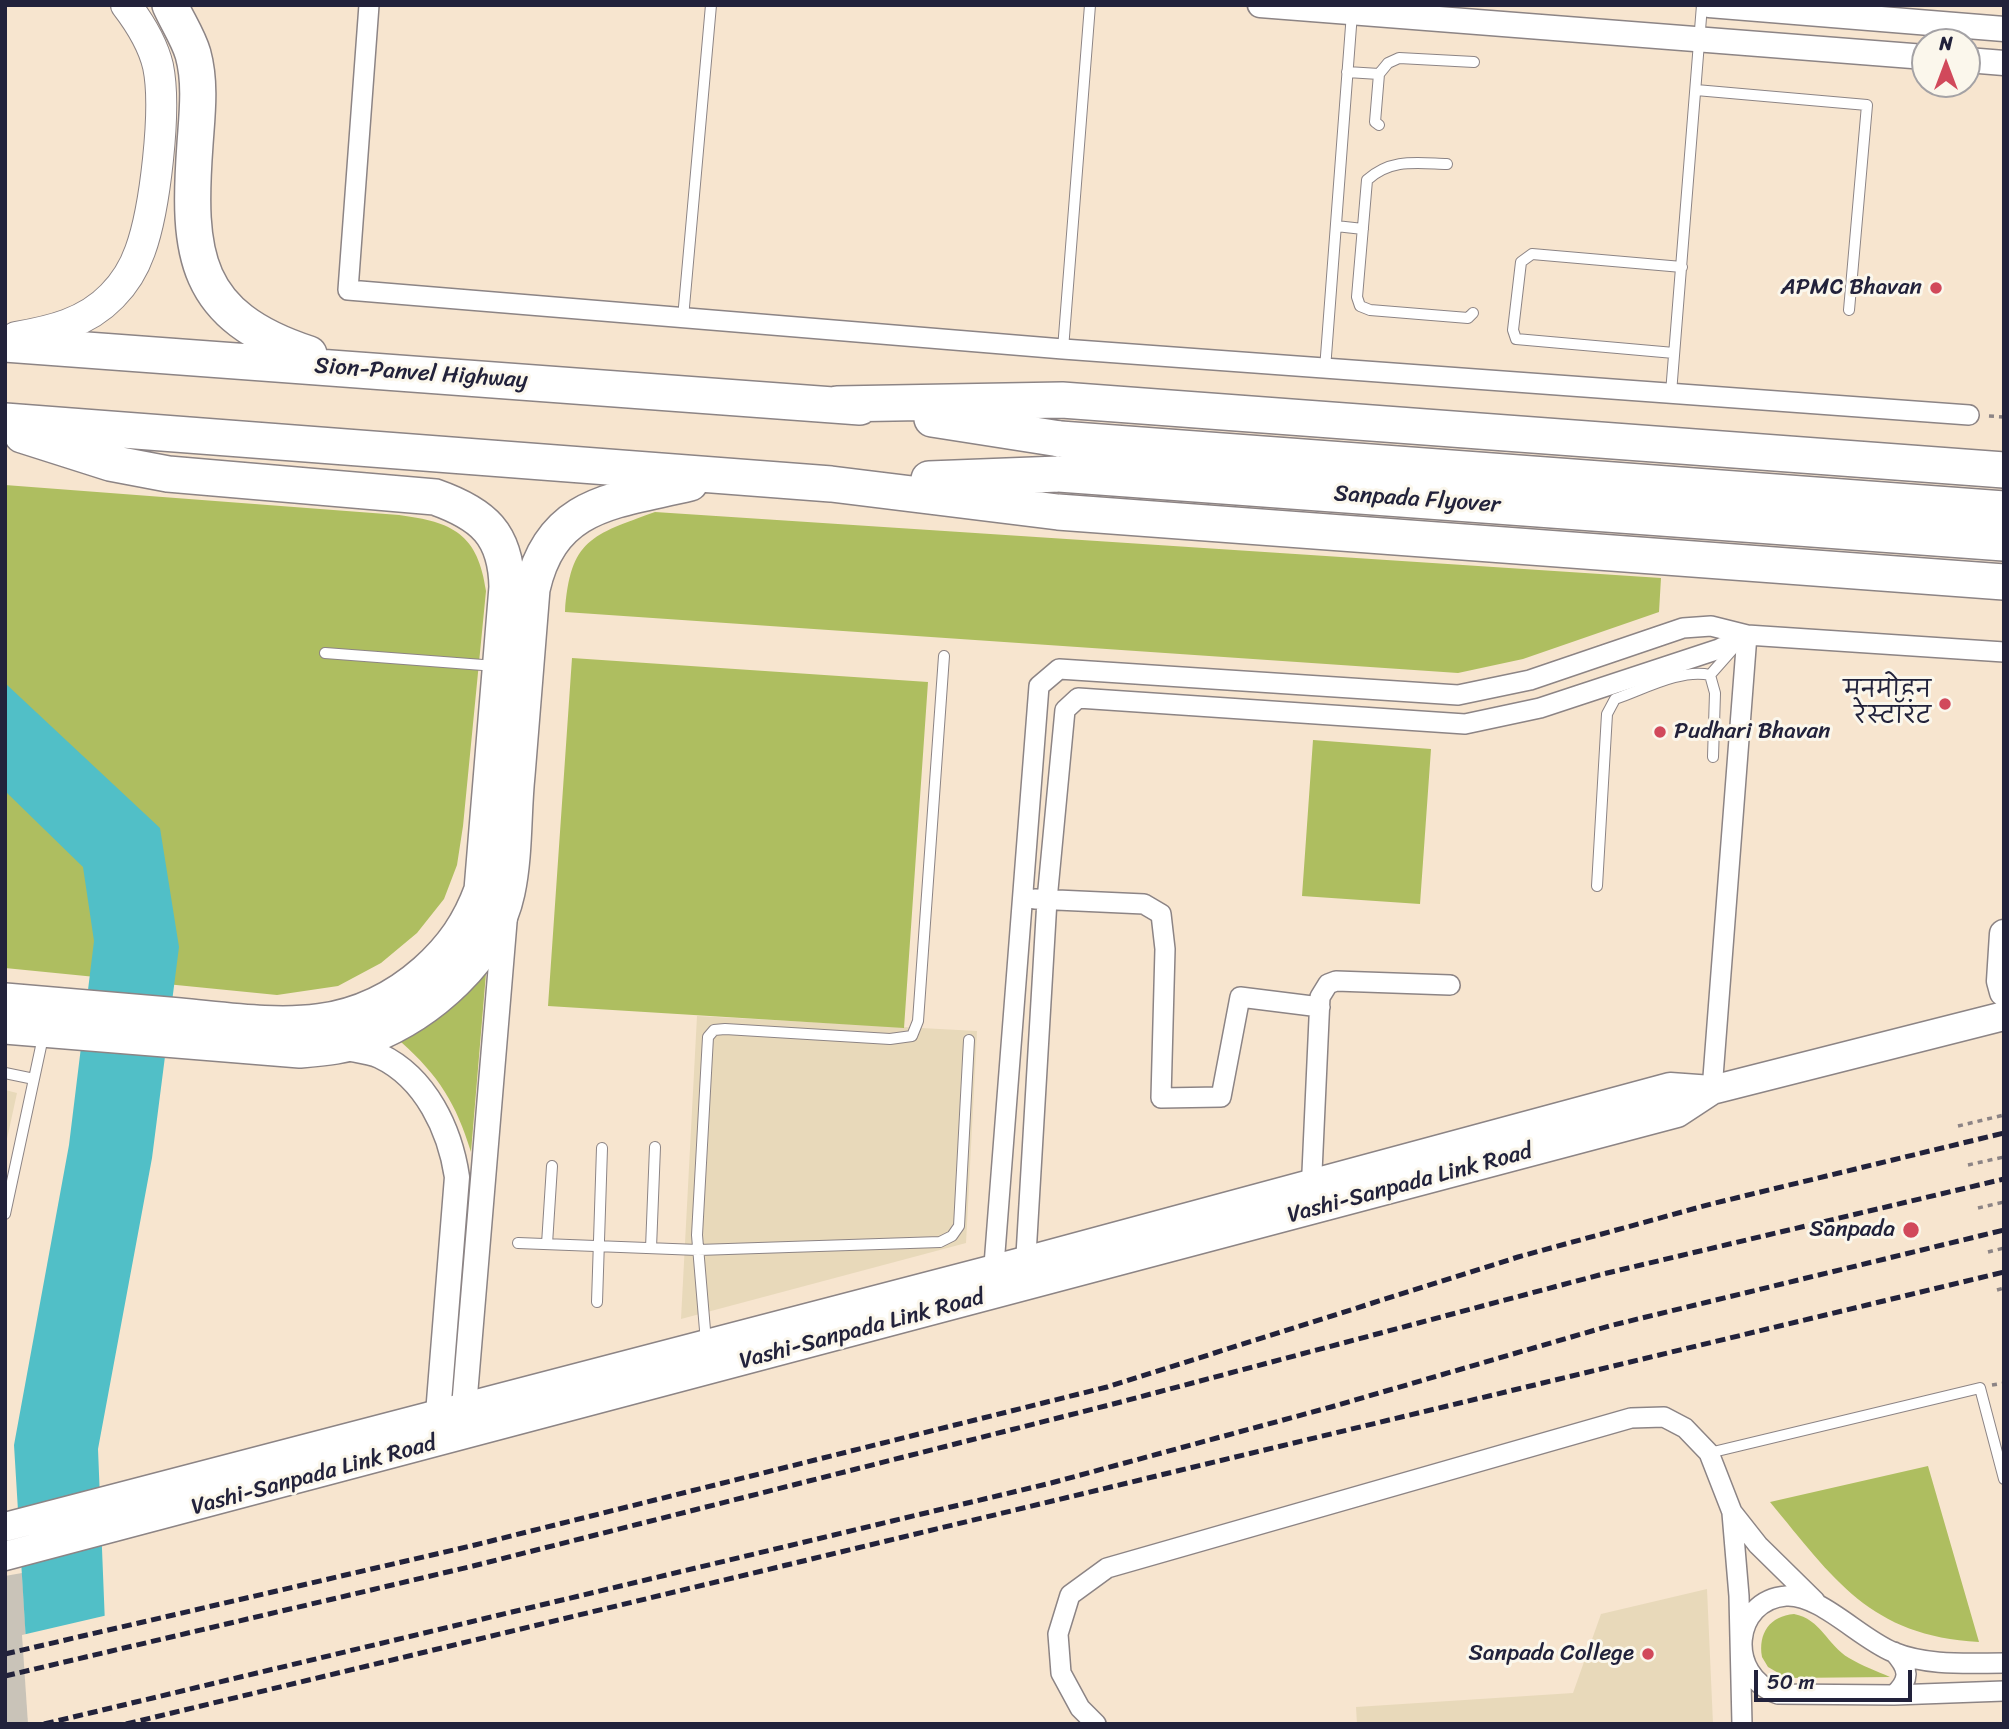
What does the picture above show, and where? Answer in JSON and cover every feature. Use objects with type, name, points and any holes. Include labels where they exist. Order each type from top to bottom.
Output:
[{"type":"highway","points":[[170,5],[193,53],[198,88],[192,178],[193,220],[197,253],[206,280],[219,302],[240,323],[261,336],[355,369]]},
{"type":"highway","name":"Sion-Panvel Highway","points":[[5,345],[837,404]]},
{"type":"highway","points":[[837,404],[1062,400],[2004,470]]},
{"type":"highway","name":"Sanpada Flyover","points":[[837,404],[1060,439],[2004,509]]},
{"type":"highway","points":[[5,421],[831,484],[1058,512],[2004,583]]},
{"type":"highway","points":[[5,429],[110,463],[168,474],[412,493],[456,504],[486,525],[502,550],[507,587],[500,666],[494,891],[465,930],[431,967],[400,992],[379,1005],[334,1021],[270,1037]]},
{"type":"highway","points":[[1848,571],[1856,459]]},
{"type":"highway","name":"Sanpada Flyover","points":[[831,484],[1059,474],[2004,543]]},
{"type":"highway","points":[[5,1026],[61,1022],[197,1030],[338,1046],[392,1027],[426,1005],[449,985],[485,944],[532,589],[545,549],[572,520],[589,510],[721,476]]},
{"type":"highway","points":[[5,1001],[61,1022]]},
{"type":"main road","points":[[5,339],[55,330],[88,316],[111,297],[127,278],[140,251],[154,179],[161,99],[158,65],[145,35],[126,5]]},
{"type":"main road","points":[[2004,934],[2001,981],[2004,992]]},
{"type":"main road","name":"Vashi-Sanpada Link Road","points":[[1025,1274],[1311,1182],[1670,1087],[1712,1090],[2004,1016]]},
{"type":"main road","name":"Vashi-Sanpada Link Road","points":[[5,1527],[706,1343],[1311,1211],[1677,1113],[1712,1090]]},
{"type":"main road","name":"Vashi-Sanpada Link Road","points":[[5,1556],[456,1438],[992,1282]]},
{"type":"main road","points":[[350,1437],[357,1464]]},
{"type":"street","points":[[369,5],[348,290],[1063,349],[1969,415]]},
{"type":"street","points":[[1260,5],[1352,9],[1911,56]]},
{"type":"street","points":[[1709,5],[2004,29]]},
{"type":"street","points":[[1981,61],[2004,63]]},
{"type":"street","points":[[992,1282],[1020,898],[1039,686],[1059,669],[1458,695],[1530,680],[1683,628],[1711,626],[1747,635],[2004,652]]},
{"type":"street","points":[[1025,1274],[1047,900],[1065,709],[1078,698],[1465,724],[1540,708],[1719,649],[1747,635]]},
{"type":"street","points":[[1712,1090],[1747,635]]},
{"type":"street","points":[[451,1410],[494,891]]},
{"type":"street","points":[[1020,898],[1144,904],[1161,914],[1165,949],[1161,1098],[1222,1097],[1240,997],[1320,1007]]},
{"type":"street","points":[[1311,1211],[1320,1007],[1324,989],[1336,981],[1450,985]]},
{"type":"street","points":[[338,1046],[379,1055],[402,1071],[427,1097],[443,1124],[453,1150],[457,1177],[451,1410],[456,1438]]},
{"type":"street","points":[[1096,1724],[1080,1708],[1061,1673],[1058,1634],[1070,1595],[1107,1568],[1631,1418],[1664,1417],[1685,1428],[1709,1453],[1732,1512],[1758,1545],[1815,1601],[1852,1630],[1894,1653],[1947,1664],[2004,1663]]},
{"type":"street","points":[[1732,1512],[1744,1724]]},
{"type":"street","points":[[1815,1601],[1783,1596],[1769,1601],[1749,1619],[1741,1653],[1753,1679],[1763,1688],[1778,1694],[1894,1695],[2004,1691]]},
{"type":"street","points":[[1894,1653],[1905,1665],[1908,1674],[1905,1685],[1894,1695]]},
{"type":"street","points":[[1744,1724],[1754,1706],[1778,1694]]},
{"type":"lane","points":[[683,318],[711,5]]},
{"type":"lane","points":[[1063,349],[1090,5]]},
{"type":"lane","points":[[1671,393],[1702,5]]},
{"type":"lane","points":[[1325,369],[1352,9]]},
{"type":"lane","points":[[1379,125],[1376,122],[1379,74],[1388,63],[1399,58],[1474,62]]},
{"type":"lane","points":[[1347,72],[1379,74]]},
{"type":"lane","points":[[1696,90],[1867,105],[1849,310]]},
{"type":"lane","points":[[1447,164],[1400,162],[1380,168],[1367,180],[1357,297],[1360,306],[1370,310],[1468,318],[1473,313]]},
{"type":"lane","points":[[1336,226],[1363,229]]},
{"type":"lane","points":[[1674,353],[1516,339],[1513,330],[1521,262],[1532,254],[1682,267]]},
{"type":"lane","points":[[1710,675],[1747,635]]},
{"type":"lane","points":[[325,653],[500,666]]},
{"type":"lane","points":[[706,1343],[698,1250],[708,1037],[714,1030],[890,1039],[912,1035],[918,1021],[944,656]]},
{"type":"lane","points":[[1597,886],[1610,705],[1615,699],[1682,676],[1700,672],[1710,675]]},
{"type":"lane","points":[[1710,675],[1715,693],[1713,758]]},
{"type":"lane","points":[[5,1214],[34,1079],[61,1022]]},
{"type":"lane","points":[[518,1243],[698,1250],[926,1244],[953,1236],[959,1226],[969,1040]]},
{"type":"lane","points":[[5,1073],[34,1079]]},
{"type":"lane","points":[[651,1248],[655,1147]]},
{"type":"lane","points":[[597,1303],[602,1148]]},
{"type":"lane","points":[[547,1244],[552,1166]]},
{"type":"lane","points":[[1709,1453],[1980,1388],[2004,1479]]},
{"type":"path","points":[[1958,1126],[2004,1115]]},
{"type":"path","points":[[1968,1165],[2004,1157]]},
{"type":"path","points":[[1978,1208],[2004,1202]]},
{"type":"path","points":[[1989,1252],[2004,1248]]},
{"type":"path","points":[[1997,1290],[2004,1288]]},
{"type":"shaded area","points":[[697,1016],[977,1031],[966,1243],[681,1319]]},
{"type":"shaded area","points":[[5,1090],[17,1093],[5,1148]]},
{"type":"shaded area","points":[[22,1573],[31,1724],[5,1724],[5,1576]]},
{"type":"shaded area","name":"Sanpada College","points":[[1707,1589],[1713,1724],[1357,1724],[1356,1707],[1573,1693],[1601,1614]]},
{"type":"green space","points":[[5,485],[399,515],[434,522],[460,534],[477,556],[486,591],[463,826],[457,865],[444,899],[417,933],[381,963],[338,986],[277,995],[5,968]]},
{"type":"green space","points":[[655,512],[1661,578],[1659,612],[1523,659],[1458,673],[565,612],[572,569],[588,543],[615,527]]},
{"type":"green space","points":[[572,658],[928,682],[904,1028],[548,1006]]},
{"type":"green space","points":[[1313,740],[1431,749],[1420,904],[1302,896]]},
{"type":"green space","points":[[486,973],[471,1152],[445,1091],[401,1042],[447,1012]]},
{"type":"green space","points":[[1928,1466],[1979,1642],[1941,1637],[1909,1628],[1858,1599],[1814,1556],[1770,1502]]},
{"type":"green space","points":[[1794,1614],[1811,1621],[1841,1653],[1890,1677],[1787,1678],[1768,1667],[1762,1657],[1764,1633],[1778,1618]]},
{"type":"water","points":[[5,683],[160,828],[179,947],[152,1158],[98,1449],[109,1724],[31,1724],[14,1445],[69,1145],[94,941],[83,867],[5,791]]},
{"type":"pier","points":[[108,1615],[112,1724],[28,1724],[22,1635]]},
{"type":"railway","points":[[5,1654],[475,1545],[1107,1387],[1518,1257],[1711,1204],[2004,1133]]},
{"type":"railway","points":[[5,1676],[473,1566],[1117,1403],[1603,1274],[2004,1179]]},
{"type":"railway","points":[[44,1724],[1051,1483],[1331,1407],[1609,1326],[2004,1230]]},
{"type":"railway","points":[[126,1724],[2004,1272]]},
{"type":"place","name":"APMC Bhavan","points":[[1936,288]]},
{"type":"place","name":"मनमोहन रेस्टॉरंट","points":[[1945,704]]},
{"type":"place","name":"Pudhari Bhavan","points":[[1660,732]]},
{"type":"place","name":"Sanpada","points":[[1911,1230]]},
{"type":"place","name":"Sanpada College","points":[[1648,1654]]}]
